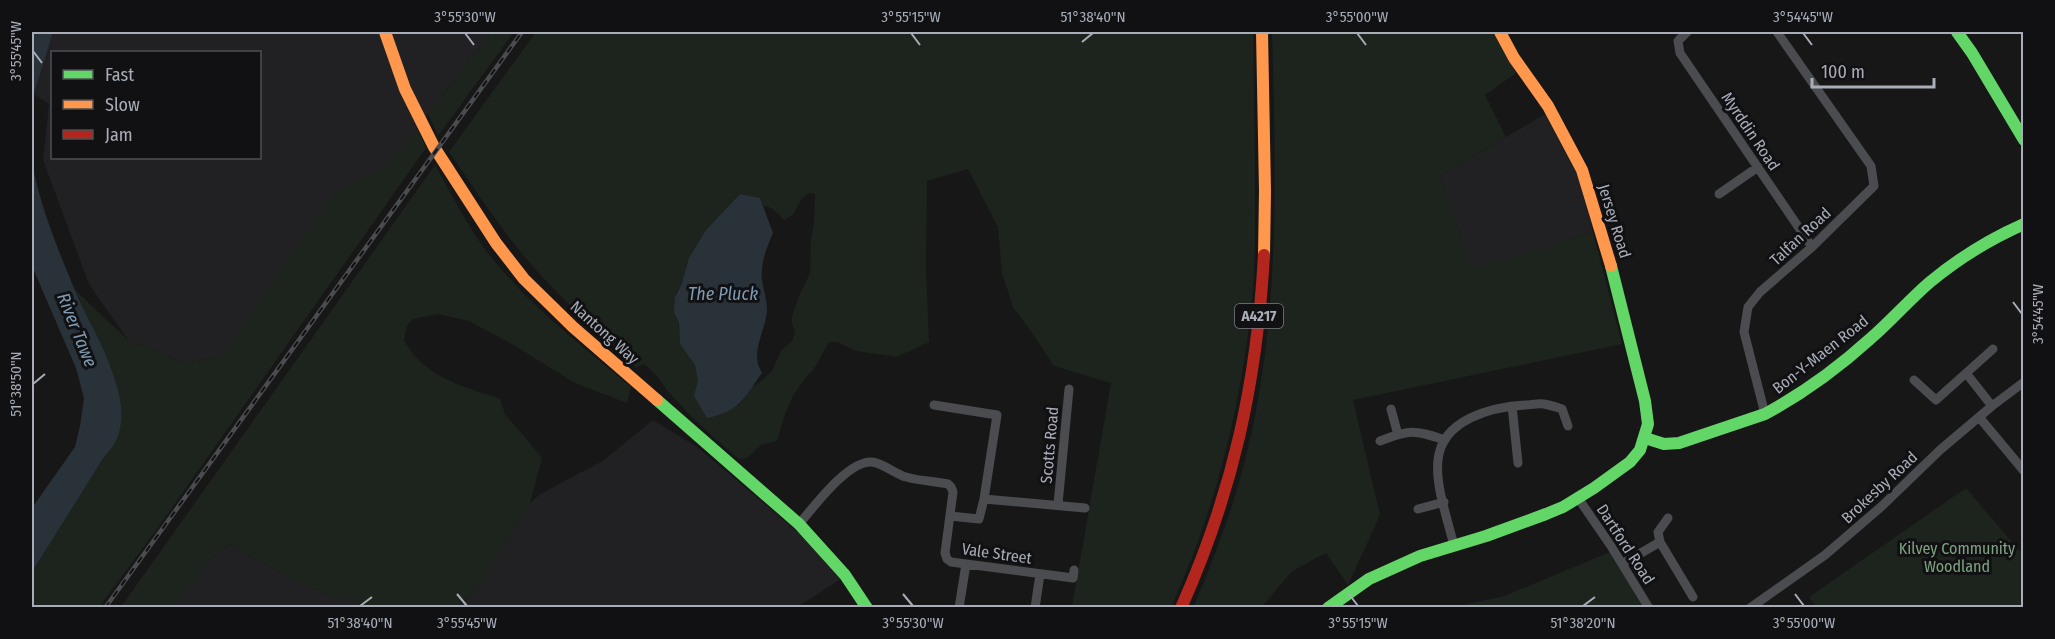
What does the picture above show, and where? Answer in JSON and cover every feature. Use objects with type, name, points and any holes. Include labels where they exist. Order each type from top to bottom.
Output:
[{"type":"main road","name":"Nantong Way","points":[[385,32],[405,89],[434,147],[496,243],[524,279],[573,327],[799,525],[845,575],[867,608]]},
{"type":"main road","name":"A4217","points":[[1181,608],[1212,535],[1228,485],[1255,359],[1262,287],[1264,233],[1262,32]]},
{"type":"main road","name":"Jersey Road","points":[[1500,32],[1514,58],[1548,106],[1582,170],[1613,271],[1645,401],[1648,424],[1645,438]]},
{"type":"main road","points":[[1957,32],[2024,140]]},
{"type":"main road","name":"Bon-Y-Maen Road","points":[[1645,438],[1664,444],[1679,443],[1765,414],[1791,399],[1868,342],[1903,306],[1966,255],[2002,233],[2024,224]]},
{"type":"main road","points":[[1328,608],[1369,579],[1420,556],[1546,514],[1578,498],[1630,462],[1640,450],[1645,438]]},
{"type":"street","name":"Myrddin Road","points":[[1687,32],[1678,41],[1680,53],[1812,247]]},
{"type":"street","name":"Talfan Road","points":[[1765,414],[1744,332],[1748,307],[1760,292],[1812,247],[1874,186],[1871,166],[1777,32]]},
{"type":"street","points":[[1719,194],[1758,167]]},
{"type":"street","points":[[1914,380],[1936,400],[1993,349]]},
{"type":"street","points":[[1966,373],[1992,406]]},
{"type":"street","name":"Brokesby Road","points":[[1750,608],[1766,603],[1825,555],[1979,417],[2024,382]]},
{"type":"street","name":"Scotts Road","points":[[1058,504],[1069,389]]},
{"type":"street","points":[[1454,546],[1440,489],[1438,459],[1445,440],[1464,421],[1483,412],[1512,406],[1542,404],[1562,409],[1568,426]]},
{"type":"street","points":[[934,405],[998,415],[979,519],[950,516]]},
{"type":"street","points":[[1512,406],[1518,463]]},
{"type":"street","points":[[1391,409],[1398,435]]},
{"type":"street","points":[[1979,417],[2024,471]]},
{"type":"street","points":[[1380,441],[1416,431],[1445,440]]},
{"type":"street","name":"Vale Street","points":[[799,525],[849,471],[868,462],[906,477],[951,486],[953,492],[945,554],[951,562],[1073,578],[1074,570]]},
{"type":"street","name":"Dartford Road","points":[[1578,498],[1649,608]]},
{"type":"street","name":"Scotts Road","points":[[984,499],[1086,508]]},
{"type":"street","points":[[1418,509],[1444,502]]},
{"type":"street","points":[[1668,518],[1658,532],[1660,542],[1693,597]]},
{"type":"street","points":[[1622,564],[1660,542]]},
{"type":"street","points":[[959,608],[966,564]]},
{"type":"street","points":[[1035,608],[1040,574]]},
{"type":"shaded area","points":[[32,32],[492,32],[388,165],[221,357],[184,363],[128,340],[89,284],[43,160],[49,104],[32,93]]},
{"type":"shaded area","points":[[1545,114],[1578,176],[1593,232],[1473,270],[1440,176]]},
{"type":"shaded area","points":[[653,420],[697,447],[739,482],[801,535],[841,579],[797,607],[455,608],[475,592],[530,503],[539,495],[604,460]]},
{"type":"shaded area","points":[[229,544],[302,585],[370,607],[171,608],[207,562]]},
{"type":"green space","points":[[492,32],[514,32],[438,136],[428,114]]},
{"type":"green space","points":[[536,32],[1253,32],[1255,247],[1246,347],[1240,386],[1223,461],[1200,536],[1171,607],[1072,607],[1111,383],[1054,366],[1013,307],[1002,273],[998,227],[968,169],[927,181],[926,272],[929,342],[897,357],[856,351],[837,342],[829,342],[814,369],[793,396],[777,441],[761,445],[747,458],[739,459],[689,414],[652,371],[643,364],[636,368],[546,281],[510,238],[449,152]],"holes":[[[809,193],[815,194],[810,273],[791,320],[795,333],[792,341],[781,351],[772,371],[758,384],[752,386],[738,406],[699,381],[695,365],[680,344],[676,293],[682,283],[689,260],[706,230],[740,194],[760,198],[763,206],[777,212],[784,220],[793,215],[802,198]]]},
{"type":"green space","points":[[1272,32],[1495,32],[1516,73],[1485,95],[1506,137],[1440,176],[1473,269],[1593,232],[1622,344],[1353,400],[1380,515],[1348,585],[1326,553],[1292,571],[1262,607],[1193,608],[1219,543],[1247,454],[1268,332],[1275,182]]},
{"type":"green space","points":[[417,128],[426,148],[157,529],[99,607],[32,607],[32,572],[104,457],[117,385],[75,290],[128,340],[184,363],[221,357],[336,191],[388,165]]},
{"type":"green space","points":[[435,165],[466,221],[487,252],[537,306],[631,387],[627,403],[575,383],[469,321],[438,314],[413,319],[407,326],[404,340],[412,353],[433,372],[500,399],[505,414],[542,458],[530,503],[475,592],[455,607],[370,607],[302,585],[229,544],[207,562],[175,607],[121,607]]},
{"type":"green space","name":"Kilvey Community Woodland","points":[[1966,488],[2023,555],[2023,607],[1816,607],[1809,597]]},
{"type":"green space","points":[[1610,552],[1644,608],[1449,608],[1504,596]]},
{"type":"water","points":[[32,32],[53,32],[33,96],[32,108]]},
{"type":"water","name":"River Tawe","points":[[32,162],[55,242],[113,373],[119,396],[121,419],[117,439],[32,572],[32,508],[75,447],[84,398],[76,368],[32,266]]},
{"type":"water","name":"The Pluck","points":[[740,194],[760,198],[773,233],[762,269],[767,310],[757,357],[762,373],[734,408],[707,418],[694,396],[698,381],[695,365],[680,344],[679,323],[674,312],[675,297],[682,283],[689,258],[706,230]]},
{"type":"railway","points":[[105,608],[522,32]]},
{"type":"traffic: fast","points":[[1957,32],[2024,140]]},
{"type":"traffic: fast","points":[[1645,438],[1664,444],[1679,443],[1765,414],[1806,389],[1845,360],[1922,289],[1952,265],[1999,236],[2024,224]]},
{"type":"traffic: fast","points":[[1328,608],[1369,579],[1420,556],[1486,536],[1563,507],[1630,462],[1640,450],[1648,424],[1645,401],[1611,266]]},
{"type":"traffic: fast","points":[[657,400],[799,524],[845,575],[867,608]]},
{"type":"traffic: slow","points":[[385,32],[405,89],[434,147],[496,243],[524,279],[573,327],[657,400]]},
{"type":"traffic: slow","points":[[1262,32],[1264,255]]},
{"type":"traffic: slow","points":[[1500,32],[1514,58],[1548,106],[1582,170],[1611,266]]},
{"type":"traffic: jam","points":[[1181,608],[1215,522],[1239,436],[1255,347],[1264,255]]}]
